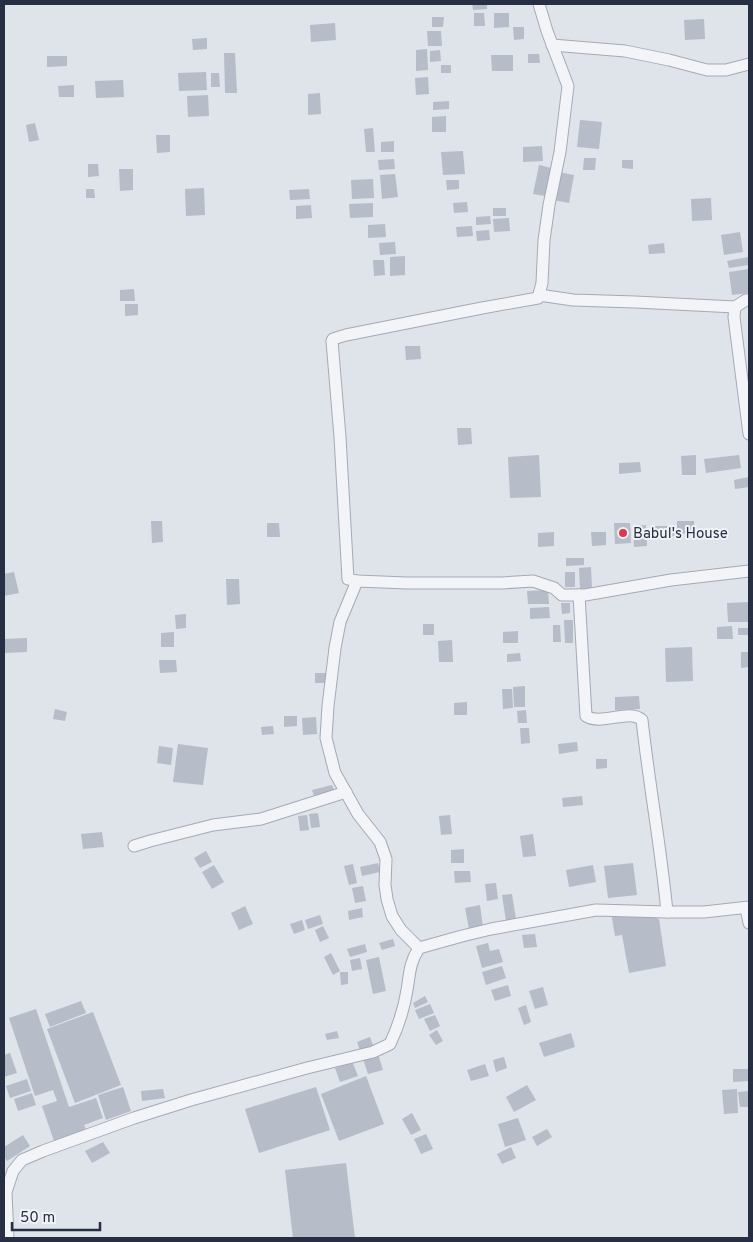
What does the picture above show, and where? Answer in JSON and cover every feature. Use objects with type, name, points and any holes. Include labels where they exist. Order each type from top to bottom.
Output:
[{"type":"street","points":[[539,4],[568,86],[560,152],[544,240],[542,283],[539,295],[538,298],[333,339],[348,579],[357,581],[426,583],[533,581],[554,588],[562,595],[585,595],[671,580],[749,571]]},
{"type":"street","points":[[552,45],[625,50],[707,70],[726,70],[749,64]]},
{"type":"street","points":[[539,295],[572,300],[735,307],[749,300]]},
{"type":"street","points":[[735,307],[734,317],[749,434]]},
{"type":"street","points":[[357,581],[340,622],[336,640],[326,738],[335,773],[358,814],[380,842],[386,859],[385,885],[392,916],[401,930],[419,948]]},
{"type":"street","points":[[579,595],[586,716],[588,718],[602,719],[638,716],[642,720],[667,912]]},
{"type":"street","points":[[134,846],[150,840],[213,825],[261,819],[346,792]]},
{"type":"street","points":[[8,1238],[6,1192],[13,1171],[22,1160],[191,1100],[373,1052],[390,1044],[397,1030],[413,958],[419,948],[491,929],[596,910],[704,912],[748,908],[749,923]]},
{"type":"building","points":[[472,4],[487,4],[487,9],[473,10]]},
{"type":"building","points":[[474,13],[484,13],[485,26],[474,26]]},
{"type":"building","points":[[494,13],[509,13],[509,27],[494,28]]},
{"type":"building","points":[[432,17],[444,17],[443,27],[432,27]]},
{"type":"building","points":[[704,19],[705,39],[685,40],[684,20]]},
{"type":"building","points":[[335,23],[336,40],[311,42],[310,25]]},
{"type":"building","points":[[513,27],[524,27],[524,39],[514,40]]},
{"type":"building","points":[[427,31],[441,31],[442,46],[428,46]]},
{"type":"building","points":[[207,38],[207,49],[193,50],[192,39]]},
{"type":"building","points":[[427,49],[428,70],[416,71],[416,50]]},
{"type":"building","points":[[440,50],[441,61],[430,62],[430,51]]},
{"type":"building","points":[[224,53],[235,53],[237,93],[225,93]]},
{"type":"building","points":[[528,54],[539,54],[540,63],[528,63]]},
{"type":"building","points":[[491,55],[513,55],[513,71],[492,71]]},
{"type":"building","points":[[47,56],[67,56],[67,66],[47,67]]},
{"type":"building","points":[[441,65],[451,65],[451,73],[441,73]]},
{"type":"building","points":[[206,72],[207,90],[179,91],[178,73]]},
{"type":"building","points":[[211,73],[219,73],[220,87],[211,87]]},
{"type":"building","points":[[428,77],[429,94],[416,95],[415,78]]},
{"type":"building","points":[[123,80],[124,97],[96,98],[95,81]]},
{"type":"building","points":[[74,85],[74,97],[59,97],[58,86]]},
{"type":"building","points":[[320,93],[321,114],[308,115],[308,94]]},
{"type":"building","points":[[208,95],[209,116],[188,117],[187,96]]},
{"type":"building","points":[[449,101],[449,109],[433,110],[433,102]]},
{"type":"building","points":[[446,116],[446,132],[432,132],[432,117]]},
{"type":"building","points":[[580,120],[602,122],[599,149],[577,147]]},
{"type":"building","points":[[35,123],[39,140],[29,142],[26,125]]},
{"type":"building","points":[[373,128],[375,152],[366,152],[364,129]]},
{"type":"building","points":[[156,135],[170,135],[170,152],[157,153]]},
{"type":"building","points":[[394,141],[394,152],[381,152],[381,142]]},
{"type":"building","points":[[542,146],[543,161],[523,162],[523,147]]},
{"type":"building","points":[[463,151],[465,174],[443,175],[441,152]]},
{"type":"building","points":[[584,158],[596,158],[595,170],[583,170]]},
{"type":"building","points":[[394,159],[395,169],[379,170],[378,160]]},
{"type":"building","points":[[622,160],[633,160],[633,169],[622,168]]},
{"type":"building","points":[[88,164],[98,164],[99,176],[88,177]]},
{"type":"building","points":[[539,165],[551,168],[545,196],[533,194]]},
{"type":"building","points":[[119,169],[133,169],[133,190],[120,191]]},
{"type":"building","points":[[558,172],[574,175],[569,203],[553,200]]},
{"type":"building","points":[[395,174],[398,197],[382,199],[380,175]]},
{"type":"building","points":[[373,179],[374,198],[352,199],[351,180]]},
{"type":"building","points":[[446,180],[459,180],[459,189],[447,190]]},
{"type":"building","points":[[204,188],[205,215],[186,216],[185,189]]},
{"type":"building","points":[[86,189],[94,189],[95,198],[86,198]]},
{"type":"building","points":[[309,189],[310,199],[290,200],[289,190]]},
{"type":"building","points":[[711,198],[712,220],[692,221],[691,199]]},
{"type":"building","points":[[467,202],[468,212],[454,213],[453,203]]},
{"type":"building","points":[[373,203],[373,217],[350,218],[349,204]]},
{"type":"building","points":[[311,205],[312,218],[296,219],[296,206]]},
{"type":"building","points":[[493,208],[506,208],[506,216],[493,216]]},
{"type":"building","points":[[490,216],[491,224],[476,225],[476,217]]},
{"type":"building","points":[[509,218],[510,231],[494,232],[493,219]]},
{"type":"building","points":[[385,224],[386,237],[368,238],[368,225]]},
{"type":"building","points":[[472,226],[473,236],[457,237],[456,227]]},
{"type":"building","points":[[489,230],[490,240],[477,241],[476,231]]},
{"type":"building","points":[[740,232],[743,252],[724,255],[721,235]]},
{"type":"building","points":[[395,242],[396,254],[380,255],[379,243]]},
{"type":"building","points":[[664,243],[665,253],[649,254],[648,245]]},
{"type":"building","points":[[405,256],[405,275],[390,276],[390,257]]},
{"type":"building","points":[[748,257],[749,265],[729,268],[727,261]]},
{"type":"building","points":[[373,260],[384,260],[385,275],[374,276]]},
{"type":"building","points":[[749,269],[749,293],[732,295],[729,272]]},
{"type":"building","points":[[134,289],[135,301],[120,301],[120,290]]},
{"type":"building","points":[[125,304],[138,304],[138,315],[125,316]]},
{"type":"building","points":[[405,346],[420,346],[421,359],[406,360]]},
{"type":"building","points":[[457,428],[471,428],[472,444],[458,445]]},
{"type":"building","points":[[539,455],[541,497],[510,498],[508,457]]},
{"type":"building","points":[[696,455],[696,475],[682,475],[681,456]]},
{"type":"building","points":[[739,455],[741,468],[706,473],[704,459]]},
{"type":"building","points":[[640,462],[641,472],[619,474],[619,463]]},
{"type":"building","points":[[749,477],[749,487],[735,489],[734,480]]},
{"type":"building","points":[[151,521],[162,521],[163,542],[152,543]]},
{"type":"building","points":[[677,521],[694,521],[695,533],[677,534]]},
{"type":"building","points":[[267,523],[279,523],[280,537],[267,537]]},
{"type":"building","name":"Babul's House","points":[[614,523],[630,523],[631,543],[615,544]]},
{"type":"building","points":[[646,525],[647,546],[634,547],[633,526]]},
{"type":"building","points":[[654,526],[676,526],[676,536],[655,537]]},
{"type":"building","points":[[554,532],[554,546],[538,547],[538,533]]},
{"type":"building","points":[[591,532],[606,532],[606,545],[592,546]]},
{"type":"building","points":[[566,558],[584,558],[584,565],[566,566]]},
{"type":"building","points":[[591,567],[592,588],[580,589],[579,568]]},
{"type":"building","points":[[14,572],[19,593],[4,596],[4,574]]},
{"type":"building","points":[[565,572],[575,572],[575,587],[565,587]]},
{"type":"building","points":[[226,579],[239,579],[240,604],[227,605]]},
{"type":"building","points":[[548,590],[549,604],[528,604],[527,591]]},
{"type":"building","points":[[749,602],[749,622],[728,622],[727,603]]},
{"type":"building","points":[[561,603],[570,603],[570,613],[562,614]]},
{"type":"building","points":[[549,607],[550,618],[530,619],[530,608]]},
{"type":"building","points":[[186,614],[186,628],[176,629],[175,615]]},
{"type":"building","points":[[564,620],[573,620],[573,643],[565,643]]},
{"type":"building","points":[[423,624],[434,624],[434,635],[423,635]]},
{"type":"building","points":[[553,625],[560,625],[561,642],[553,642]]},
{"type":"building","points":[[732,626],[733,639],[717,639],[717,627]]},
{"type":"building","points":[[738,628],[749,628],[749,635],[738,635]]},
{"type":"building","points":[[518,631],[518,643],[503,643],[503,632]]},
{"type":"building","points":[[174,632],[174,647],[161,647],[161,633]]},
{"type":"building","points":[[27,638],[27,652],[4,653],[4,639]]},
{"type":"building","points":[[452,640],[453,662],[439,662],[438,641]]},
{"type":"building","points":[[692,647],[693,681],[666,682],[665,648]]},
{"type":"building","points":[[741,652],[749,652],[749,667],[741,668]]},
{"type":"building","points":[[520,653],[521,661],[507,662],[507,654]]},
{"type":"building","points":[[159,660],[176,660],[177,672],[160,673]]},
{"type":"building","points":[[315,673],[326,673],[326,683],[315,683]]},
{"type":"building","points":[[525,686],[525,707],[514,707],[513,687]]},
{"type":"building","points":[[502,689],[512,689],[513,708],[503,709]]},
{"type":"building","points":[[639,696],[640,709],[615,710],[615,697]]},
{"type":"building","points":[[467,702],[467,715],[454,715],[454,703]]},
{"type":"building","points":[[55,709],[67,712],[65,721],[53,719]]},
{"type":"building","points":[[526,710],[527,723],[518,723],[517,711]]},
{"type":"building","points":[[284,716],[297,716],[297,726],[284,727]]},
{"type":"building","points":[[316,717],[317,734],[303,735],[302,718]]},
{"type":"building","points":[[273,726],[274,734],[262,735],[261,727]]},
{"type":"building","points":[[520,728],[529,728],[530,743],[521,744]]},
{"type":"building","points":[[577,742],[578,751],[559,754],[558,744]]},
{"type":"building","points":[[178,744],[208,748],[203,785],[173,782]]},
{"type":"building","points":[[159,746],[173,748],[171,765],[157,763]]},
{"type":"building","points":[[596,759],[607,759],[607,768],[596,769]]},
{"type":"building","points":[[332,785],[335,793],[315,799],[312,790]]},
{"type":"building","points":[[582,796],[583,805],[563,807],[562,798]]},
{"type":"building","points":[[318,813],[320,827],[311,828],[309,814]]},
{"type":"building","points":[[307,815],[309,830],[300,831],[298,816]]},
{"type":"building","points":[[450,815],[452,834],[441,835],[439,816]]},
{"type":"building","points":[[102,832],[104,847],[83,849],[81,834]]},
{"type":"building","points":[[533,834],[536,856],[523,857],[520,836]]},
{"type":"building","points":[[464,849],[464,863],[451,863],[451,850]]},
{"type":"building","points":[[206,851],[212,862],[200,868],[194,858]]},
{"type":"building","points":[[378,863],[380,872],[362,876],[360,867]]},
{"type":"building","points":[[633,863],[637,895],[608,898],[604,866]]},
{"type":"building","points":[[353,864],[357,883],[349,885],[344,866]]},
{"type":"building","points":[[214,865],[224,882],[212,889],[202,872]]},
{"type":"building","points":[[593,865],[596,882],[569,887],[566,870]]},
{"type":"building","points":[[454,871],[470,871],[471,882],[455,883]]},
{"type":"building","points":[[496,883],[498,899],[487,901],[485,884]]},
{"type":"building","points":[[363,886],[366,901],[355,903],[352,888]]},
{"type":"building","points":[[512,894],[516,919],[506,921],[502,895]]},
{"type":"building","points":[[480,905],[483,927],[469,929],[465,908]]},
{"type":"building","points":[[245,906],[253,924],[239,930],[231,913]]},
{"type":"building","points":[[362,908],[363,917],[349,920],[348,911]]},
{"type":"building","points":[[611,912],[640,912],[659,919],[666,966],[629,973],[622,935],[615,936]]},
{"type":"building","points":[[320,915],[323,924],[308,929],[305,920]]},
{"type":"building","points":[[302,920],[305,930],[294,934],[290,924]]},
{"type":"building","points":[[323,926],[329,938],[320,942],[315,930]]},
{"type":"building","points":[[535,934],[537,947],[524,948],[522,935]]},
{"type":"building","points":[[393,939],[395,946],[382,950],[379,943]]},
{"type":"building","points":[[488,943],[490,951],[499,949],[503,962],[482,968],[476,946]]},
{"type":"building","points":[[365,944],[367,952],[350,957],[347,949]]},
{"type":"building","points":[[331,953],[340,971],[333,975],[324,957]]},
{"type":"building","points":[[379,957],[386,991],[373,994],[366,960]]},
{"type":"building","points":[[360,958],[362,969],[352,971],[350,960]]},
{"type":"building","points":[[502,966],[506,978],[486,985],[482,972]]},
{"type":"building","points":[[340,972],[348,972],[348,984],[341,985]]},
{"type":"building","points":[[508,985],[511,996],[495,1001],[491,990]]},
{"type":"building","points":[[543,987],[548,1005],[535,1009],[529,991]]},
{"type":"building","points":[[425,996],[428,1002],[415,1008],[413,1003]]},
{"type":"building","points":[[81,1001],[86,1013],[50,1027],[45,1014]]},
{"type":"building","points":[[430,1004],[434,1013],[419,1019],[415,1010]]},
{"type":"building","points":[[526,1005],[531,1022],[524,1025],[518,1008]]},
{"type":"building","points":[[36,1009],[69,1107],[96,1098],[103,1118],[84,1125],[86,1130],[54,1141],[42,1106],[57,1101],[53,1090],[35,1096],[9,1018]]},
{"type":"building","points":[[93,1012],[121,1085],[75,1103],[47,1029]]},
{"type":"building","points":[[435,1015],[440,1026],[430,1031],[424,1019]]},
{"type":"building","points":[[437,1030],[443,1041],[436,1045],[429,1035]]},
{"type":"building","points":[[337,1031],[339,1038],[327,1040],[325,1034]]},
{"type":"building","points":[[571,1033],[575,1047],[544,1057],[539,1043]]},
{"type":"building","points":[[370,1037],[374,1048],[361,1053],[357,1042]]},
{"type":"building","points":[[10,1053],[17,1073],[4,1077],[4,1055]]},
{"type":"building","points":[[378,1054],[383,1070],[368,1074],[363,1059]]},
{"type":"building","points":[[504,1057],[507,1068],[496,1072],[493,1060]]},
{"type":"building","points":[[352,1061],[358,1076],[340,1082],[335,1068]]},
{"type":"building","points":[[485,1064],[489,1076],[471,1081],[467,1070]]},
{"type":"building","points":[[733,1069],[749,1069],[749,1081],[733,1082]]},
{"type":"building","points":[[366,1076],[384,1124],[339,1141],[321,1094]]},
{"type":"building","points":[[27,1079],[31,1091],[10,1098],[6,1086]]},
{"type":"building","points":[[527,1085],[536,1100],[514,1112],[506,1097]]},
{"type":"building","points":[[123,1087],[131,1111],[106,1120],[98,1095]]},
{"type":"building","points":[[316,1087],[330,1130],[259,1153],[245,1109]]},
{"type":"building","points":[[163,1089],[165,1098],[142,1101],[141,1091]]},
{"type":"building","points":[[737,1089],[738,1113],[724,1114],[722,1090]]},
{"type":"building","points":[[749,1091],[749,1107],[740,1107],[738,1092]]},
{"type":"building","points":[[32,1093],[36,1105],[18,1111],[14,1099]]},
{"type":"building","points":[[412,1113],[421,1130],[411,1135],[402,1119]]},
{"type":"building","points":[[518,1118],[526,1140],[505,1147],[498,1124]]},
{"type":"building","points":[[547,1129],[552,1137],[537,1146],[532,1137]]},
{"type":"building","points":[[426,1134],[433,1149],[421,1154],[414,1139]]},
{"type":"building","points":[[23,1135],[30,1146],[7,1161],[4,1157],[4,1147]]},
{"type":"building","points":[[103,1142],[110,1153],[92,1163],[85,1151]]},
{"type":"building","points":[[511,1147],[516,1158],[502,1164],[497,1154]]},
{"type":"building","points":[[346,1163],[355,1238],[293,1238],[285,1170]]},
{"type":"place","name":"Babul's House","points":[[623,533]]}]
